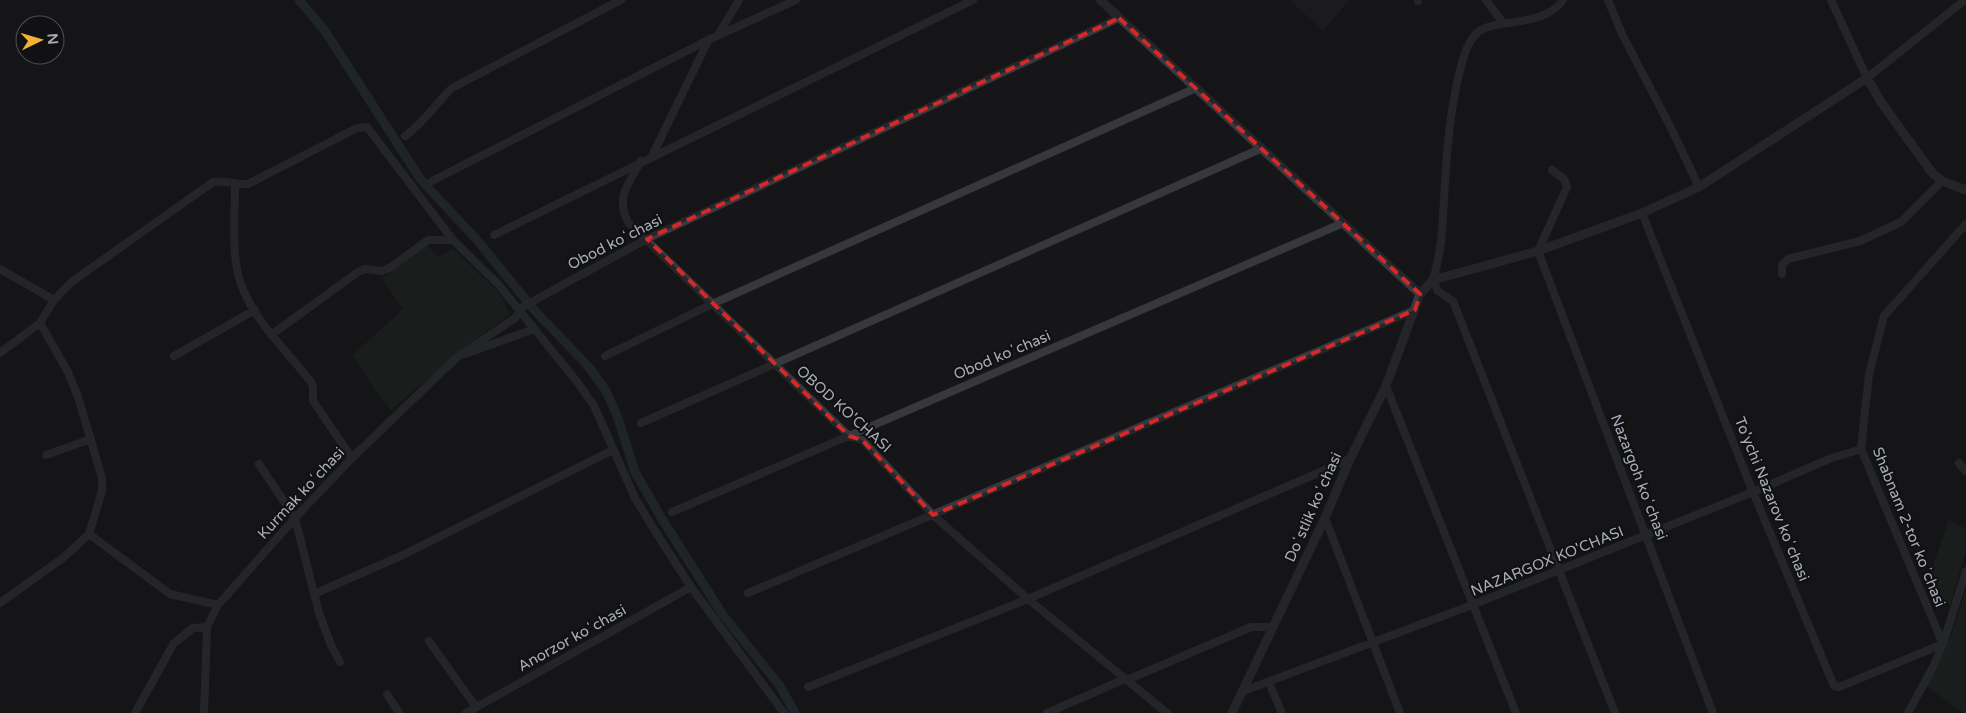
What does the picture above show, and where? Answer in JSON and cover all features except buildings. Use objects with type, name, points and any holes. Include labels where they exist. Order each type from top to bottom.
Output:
[{"type":"street","points":[[405,136],[415,130],[434,105],[452,88],[621,0]]},
{"type":"street","points":[[718,35],[739,0]]},
{"type":"street","points":[[432,181],[718,35],[796,0]]},
{"type":"street","points":[[494,235],[641,161],[973,0]]},
{"type":"street","points":[[1100,0],[1420,294],[1433,280],[1440,258],[1447,156],[1454,95],[1461,64],[1467,48],[1475,34],[1503,23],[1546,15],[1557,8],[1563,0]]},
{"type":"street","points":[[1486,0],[1503,23]]},
{"type":"street","points":[[1608,0],[1622,34],[1654,93],[1699,187]]},
{"type":"street","points":[[1831,0],[1867,78],[1881,102],[1933,174],[1942,181],[1966,190]]},
{"type":"street","points":[[1433,280],[1538,251],[1642,213],[1699,187],[1867,78],[1965,0]]},
{"type":"street","name":"Obod koʻchasi","points":[[522,309],[531,301],[647,239],[1119,18]]},
{"type":"street","points":[[652,156],[708,40]]},
{"type":"street","points":[[604,356],[712,304],[1196,88]]},
{"type":"street","points":[[0,353],[40,323],[54,300],[73,281],[213,182],[223,180],[235,185],[248,184],[357,128],[367,127],[453,240],[522,309],[534,329],[578,382],[594,406],[635,498],[691,587],[784,713]]},
{"type":"street","points":[[641,424],[1260,149]]},
{"type":"street","name":"OBOD KO'CHASI","points":[[641,161],[624,191],[622,212],[628,222],[849,436],[862,440],[933,516],[1028,599],[1166,713]]},
{"type":"street","points":[[1538,251],[1566,187],[1564,179],[1552,170]]},
{"type":"street","points":[[1782,274],[1782,265],[1788,259],[1860,241],[1900,222],[1942,181]]},
{"type":"street","points":[[235,185],[237,272],[243,290],[271,334],[311,382],[313,401],[352,458]]},
{"type":"street","name":"To'ychi Nazarov koʻchasi","points":[[1642,213],[1753,492],[1834,686],[1839,687],[1943,644]]},
{"type":"street","name":"Obod koʻchasi","points":[[672,512],[1343,223]]},
{"type":"street","name":"Shabnam 2-tor koʼchasi","points":[[1943,644],[1861,449],[1869,374],[1884,316],[1966,224]]},
{"type":"street","points":[[271,334],[358,272],[365,269],[382,271],[391,267],[428,240],[453,240]]},
{"type":"street","name":"Nazargoh koʻchasi","points":[[1538,251],[1713,713]]},
{"type":"street","points":[[0,269],[54,300]]},
{"type":"street","points":[[1433,280],[1438,290],[1452,301],[1615,713]]},
{"type":"street","name":"Doʻstlik koʻchasi","points":[[1232,713],[1326,518],[1350,459],[1386,386],[1420,294]]},
{"type":"street","name":"Kurmak koʻchasi","points":[[207,627],[218,605],[295,518],[352,458],[456,358],[515,318],[522,309]]},
{"type":"street","points":[[174,356],[255,310]]},
{"type":"street","points":[[748,593],[1415,310]]},
{"type":"street","points":[[0,604],[63,558],[90,534],[102,491],[102,478],[68,372],[40,323]]},
{"type":"street","points":[[456,358],[534,329]]},
{"type":"street","points":[[1386,386],[1516,713]]},
{"type":"street","points":[[46,455],[91,440]]},
{"type":"street","name":"NAZARGOX KO'CHASI","points":[[1241,692],[1472,606],[1647,536],[1829,459],[1861,449]]},
{"type":"street","points":[[314,594],[402,555],[613,450]]},
{"type":"street","points":[[808,687],[1028,599],[1350,459]]},
{"type":"street","points":[[1959,463],[1966,471]]},
{"type":"street","points":[[259,464],[295,518],[314,594],[331,646],[340,662]]},
{"type":"street","points":[[1326,518],[1400,713]]},
{"type":"street","points":[[90,534],[170,594],[218,605]]},
{"type":"street","points":[[1908,713],[1943,644],[1966,571]]},
{"type":"street","name":"Anorzor koʻchasi","points":[[466,713],[691,587]]},
{"type":"street","points":[[1047,713],[1252,626],[1272,627]]},
{"type":"street","points":[[135,713],[174,643],[193,628],[207,627],[204,713]]},
{"type":"street","points":[[430,641],[476,707]]},
{"type":"street","points":[[1269,683],[1282,713]]},
{"type":"street","points":[[387,694],[399,713]]},
{"type":"highlighted area","points":[[1119,18],[1420,294],[1415,310],[933,515],[862,440],[849,436],[647,239]]},
{"type":"shaded area","points":[[1289,0],[1350,0],[1323,30]]},
{"type":"shaded area","points":[[425,244],[439,257],[453,248],[499,293],[510,314],[458,353],[391,410],[379,396],[353,355],[403,309],[382,279]]},
{"type":"shaded area","points":[[1949,520],[1966,529],[1966,551],[1950,605],[1927,583]]},
{"type":"shaded area","points":[[1966,590],[1966,713],[1963,713],[1927,687],[1950,638]]},
{"type":"waterway","points":[[299,0],[325,31],[421,180],[477,240],[536,312],[588,366],[606,391],[618,418],[635,472],[662,519],[723,615],[780,686],[795,713]]}]
